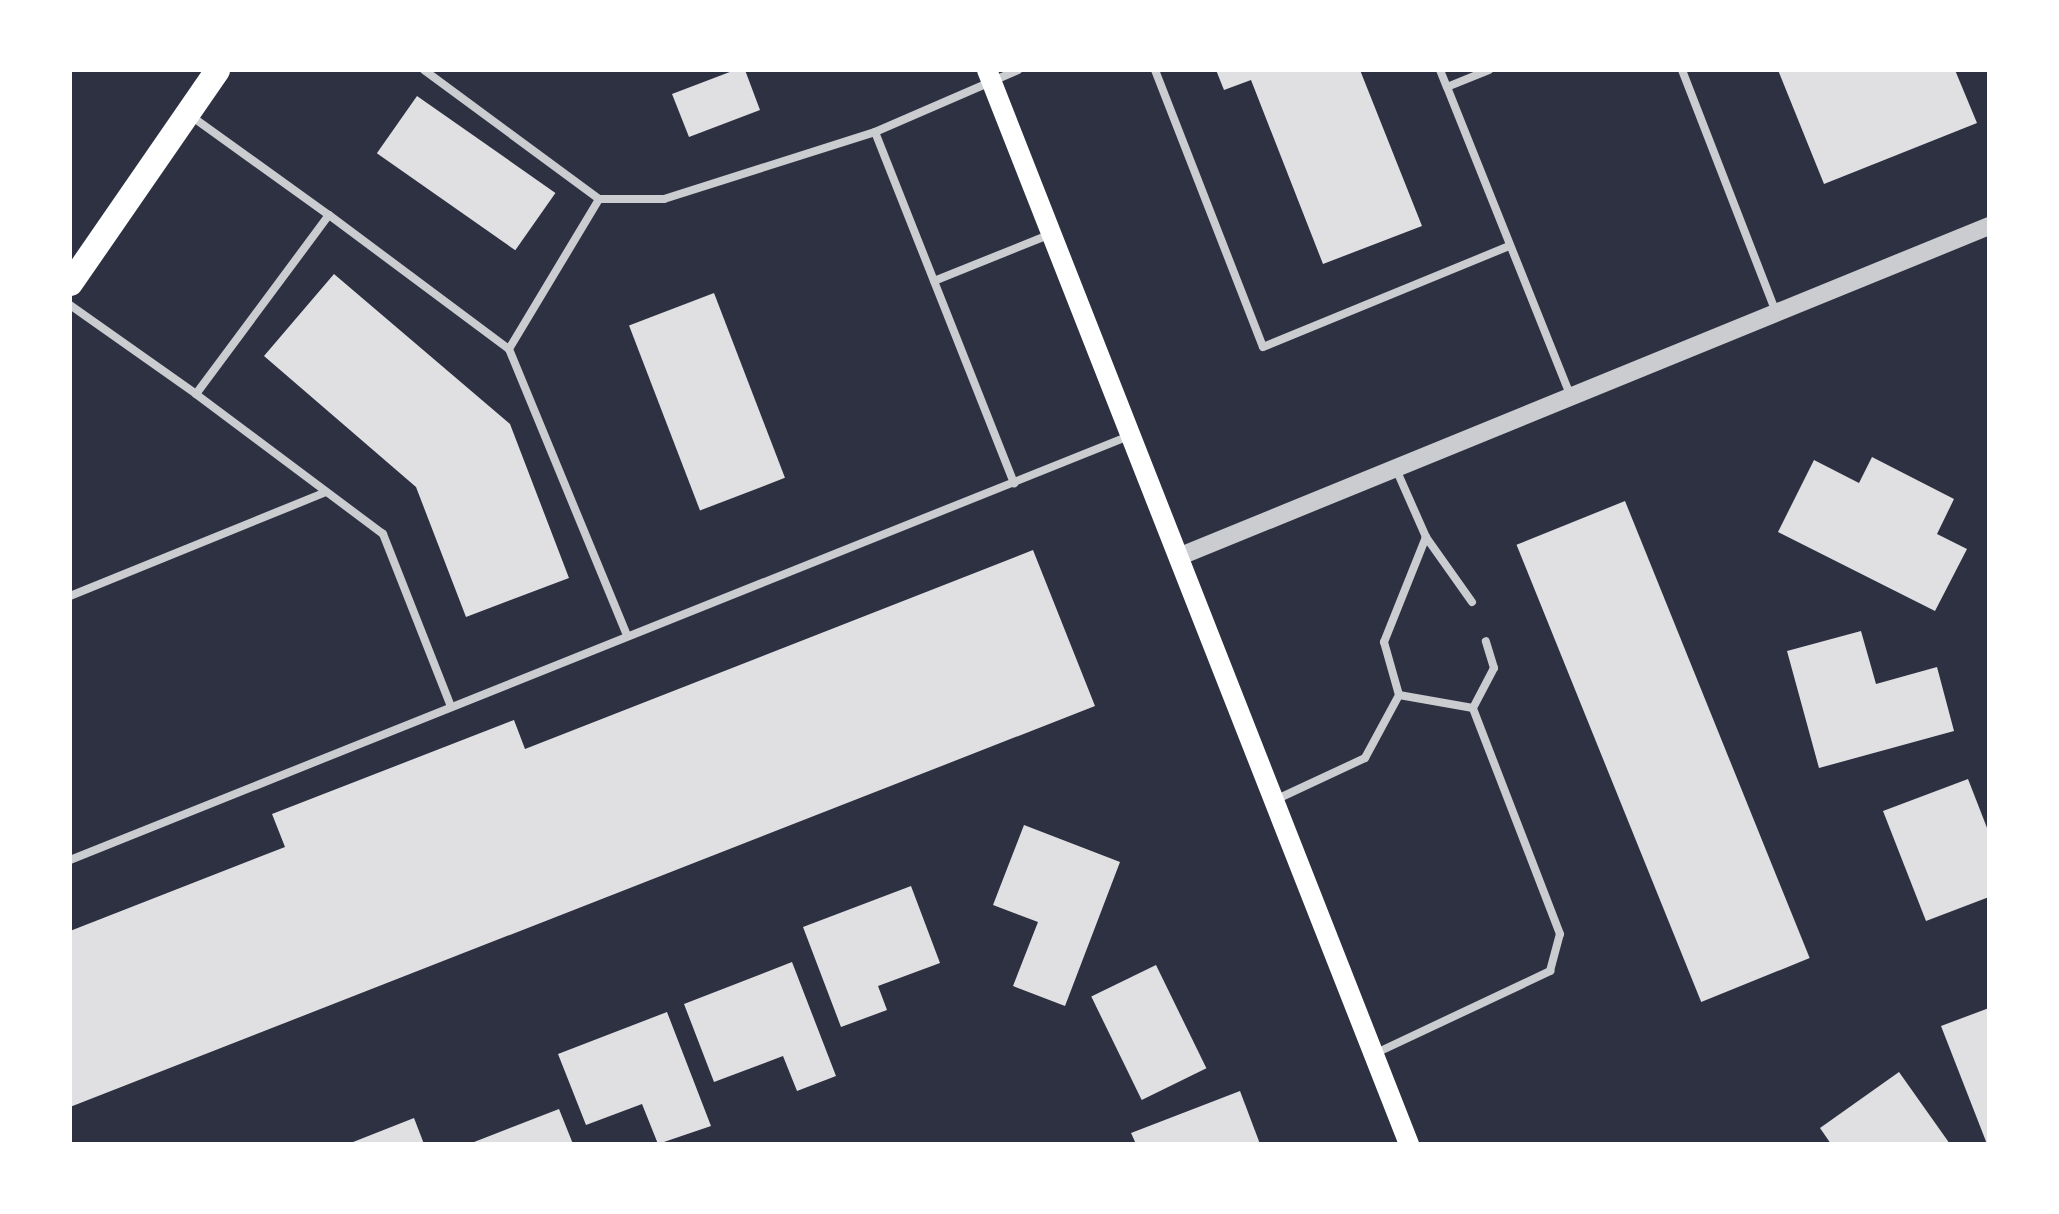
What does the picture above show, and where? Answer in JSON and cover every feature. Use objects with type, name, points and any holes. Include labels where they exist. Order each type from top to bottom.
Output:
[{"type":"main road","points":[[73,271],[217,70]]},
{"type":"main road","points":[[989,75],[1409,1144]]},
{"type":"street","points":[[1178,558],[1775,310],[1989,226]]},
{"type":"lane","points":[[424,70],[599,200],[664,199],[875,132],[989,75],[1018,70]]},
{"type":"lane","points":[[1154,70],[1263,347],[1509,246]]},
{"type":"lane","points":[[1440,70],[1570,398]]},
{"type":"lane","points":[[1447,87],[1490,70]]},
{"type":"lane","points":[[1682,70],[1775,310]]},
{"type":"lane","points":[[187,114],[509,349],[626,636]]},
{"type":"lane","points":[[875,132],[1014,483]]},
{"type":"lane","points":[[509,349],[599,200]]},
{"type":"lane","points":[[196,394],[329,215]]},
{"type":"lane","points":[[934,280],[1051,234]]},
{"type":"lane","points":[[70,305],[382,534],[450,704]]},
{"type":"lane","points":[[70,860],[450,704],[1130,436]]},
{"type":"lane","points":[[1396,469],[1426,538],[1472,602]]},
{"type":"lane","points":[[70,596],[326,492]]},
{"type":"lane","points":[[1273,801],[1365,758],[1398,695],[1384,642],[1426,538]]},
{"type":"lane","points":[[1374,1055],[1550,971],[1560,934],[1473,708],[1494,668],[1486,641]]},
{"type":"lane","points":[[1398,695],[1473,708]]},
{"type":"building","points":[[735,70],[745,70],[760,110],[689,137],[672,94]]},
{"type":"building","points":[[1216,70],[1360,70],[1422,226],[1323,264],[1251,80],[1224,90]]},
{"type":"building","points":[[1778,70],[1955,70],[1977,123],[1824,184]]},
{"type":"building","points":[[417,96],[555,193],[515,250],[377,153]]},
{"type":"building","points":[[334,274],[510,424],[569,578],[466,617],[416,487],[264,356]]},
{"type":"building","points":[[714,293],[785,478],[700,510],[629,326]]},
{"type":"building","points":[[1872,457],[1954,499],[1937,534],[1967,549],[1935,611],[1778,532],[1814,460],[1859,483]]},
{"type":"building","points":[[1625,501],[1810,958],[1701,1002],[1517,545]]},
{"type":"building","points":[[1033,550],[1095,706],[70,1107],[70,931],[285,847],[272,814],[514,720],[525,749]]},
{"type":"building","points":[[1861,631],[1876,684],[1937,667],[1954,731],[1819,768],[1787,651]]},
{"type":"building","points":[[1968,779],[1989,833],[1989,897],[1926,921],[1883,811]]},
{"type":"building","points":[[1024,825],[1120,862],[1065,1006],[1013,986],[1038,922],[993,905]]},
{"type":"building","points":[[911,886],[940,963],[878,986],[887,1010],[841,1027],[803,927]]},
{"type":"building","points":[[792,962],[836,1076],[797,1091],[783,1056],[714,1082],[684,1004]]},
{"type":"building","points":[[1156,965],[1206,1068],[1142,1100],[1091,997]]},
{"type":"building","points":[[1989,1008],[1989,1144],[1987,1144],[1941,1026]]},
{"type":"building","points":[[667,1012],[711,1126],[658,1144],[642,1104],[586,1125],[558,1054]]},
{"type":"building","points":[[1899,1072],[1950,1144],[1831,1144],[1820,1128]]},
{"type":"building","points":[[1240,1091],[1260,1144],[1136,1144],[1131,1133]]},
{"type":"building","points":[[559,1109],[573,1144],[469,1144]]},
{"type":"building","points":[[414,1118],[424,1144],[348,1144]]}]
